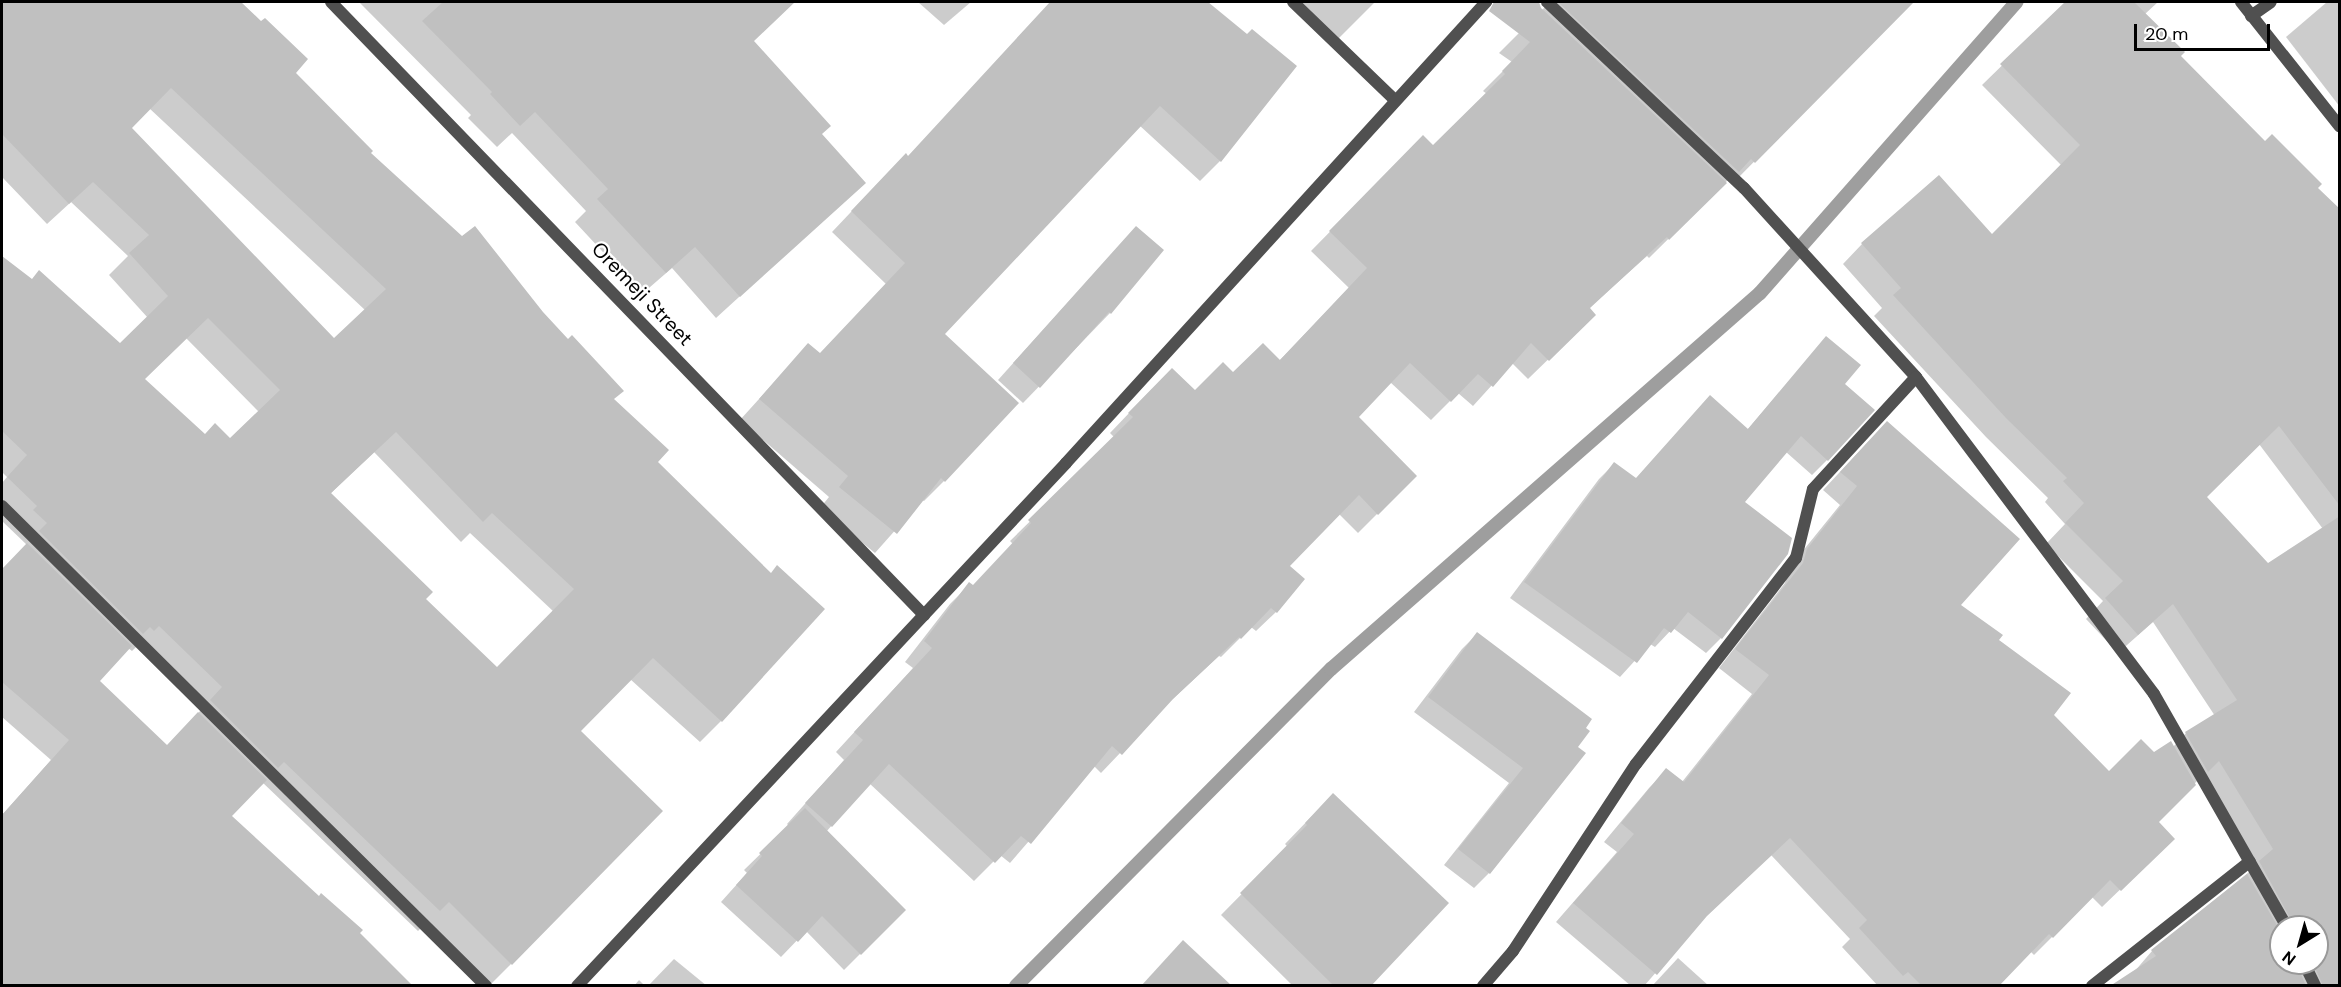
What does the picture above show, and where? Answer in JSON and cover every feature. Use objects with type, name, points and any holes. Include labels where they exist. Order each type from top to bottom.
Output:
[{"type":"street","name":"Oremeji Street","points":[[331,2],[924,615]]},
{"type":"street","points":[[1293,2],[1395,100]]},
{"type":"street","points":[[577,986],[924,615],[1486,2]]},
{"type":"street","points":[[1547,2],[1744,188],[1916,377],[2154,694],[2280,915]]},
{"type":"street","points":[[2241,2],[2340,127]]},
{"type":"street","points":[[2251,16],[2271,2]]},
{"type":"street","points":[[1483,986],[1513,951],[1636,764],[1796,558],[1813,489],[1916,377]]},
{"type":"street","points":[[2,506],[486,986]]},
{"type":"street","points":[[2092,986],[2250,861]]},
{"type":"building","points":[[2,2],[241,2],[261,21],[265,18],[308,59],[296,73],[373,151],[371,153],[462,236],[475,226],[543,312],[568,339],[572,335],[624,391],[614,399],[669,450],[658,462],[771,573],[777,565],[825,609],[722,722],[653,658],[581,731],[663,811],[512,965],[449,902],[440,911],[284,762],[278,768],[210,700],[222,687],[159,626],[154,631],[150,627],[143,634],[39,531],[47,523],[33,510],[37,506],[7,477],[27,455],[2,431],[2,256],[32,279],[39,270],[120,343],[168,296],[129,253],[149,235],[93,182],[69,204],[2,134]],"holes":[[[171,88],[386,289],[334,338],[132,128]],[[208,318],[280,390],[230,438],[215,423],[205,434],[145,379]],[[396,432],[483,522],[492,513],[574,589],[497,667],[426,599],[433,592],[331,493]]]},
{"type":"building","points":[[443,2],[795,2],[754,41],[831,126],[822,134],[866,183],[740,297],[695,247],[666,273],[597,199],[608,189],[535,112],[520,126],[490,94],[492,92],[422,21]]},
{"type":"building","points":[[1050,2],[1208,2],[1247,34],[1252,29],[1297,66],[1221,162],[1160,106],[945,334],[1019,403],[945,482],[941,478],[897,534],[839,487],[848,476],[759,399],[808,343],[820,353],[905,263],[851,211],[906,153],[908,156]]},
{"type":"building","points":[[1494,2],[1539,2],[1541,8],[1727,183],[1669,240],[1667,237],[1590,308],[1596,315],[1549,361],[1531,343],[1493,387],[1478,374],[1451,402],[1410,363],[1359,417],[1417,476],[1378,515],[1359,495],[1290,566],[1305,579],[1277,613],[1271,608],[1241,639],[1239,637],[1173,699],[1122,755],[1112,746],[1031,844],[1021,836],[995,863],[889,764],[832,827],[805,803],[863,740],[854,732],[932,648],[924,641],[969,582],[973,585],[1031,523],[1028,520],[1133,417],[1128,413],[1172,368],[1195,390],[1223,362],[1233,372],[1263,343],[1280,360],[1367,268],[1329,231],[1423,135],[1433,145],[1505,74],[1502,71],[1530,42],[1489,11]]},
{"type":"building","points":[[1558,2],[1914,2],[1755,163],[1751,159],[1739,172]]},
{"type":"building","points":[[2065,2],[2134,2],[2185,52],[2181,56],[2265,141],[2272,134],[2322,184],[2318,188],[2340,209],[2340,506],[2279,426],[2207,497],[2268,563],[2340,516],[2340,986],[2323,986],[2318,975],[2329,975],[2329,915],[2288,915],[2259,861],[2273,849],[2219,761],[2208,772],[2185,732],[2237,700],[2173,604],[2138,635],[2105,598],[2123,581],[2065,523],[2084,503],[2063,481],[2067,478],[2006,418],[1893,295],[1901,288],[1861,243],[1939,175],[1992,234],[2080,145],[2000,64]]},
{"type":"building","points":[[1136,226],[1164,250],[1111,314],[1109,312],[1040,388],[1013,363]]},
{"type":"building","points":[[1826,336],[1861,365],[1845,384],[1875,410],[1828,461],[1801,436],[1745,502],[1792,538],[1788,554],[1722,639],[1688,612],[1671,633],[1664,628],[1637,663],[1524,582],[1614,462],[1636,478],[1710,395],[1748,429]]},
{"type":"building","points":[[1887,421],[2020,539],[1961,605],[2003,635],[1999,640],[2071,693],[2054,715],[2109,771],[2141,739],[2154,752],[2171,741],[2196,785],[2159,822],[2175,839],[2121,891],[2110,880],[2053,938],[2049,934],[1999,986],[1922,986],[1908,972],[1903,976],[1859,928],[1867,920],[1790,838],[1707,916],[1657,975],[1573,903],[1634,834],[1621,823],[1666,768],[1684,782],[1769,675],[1735,649],[1803,563],[1807,549],[1857,486],[1840,472]]},
{"type":"building","points":[[27,543],[132,646],[100,681],[167,745],[198,712],[267,780],[232,816],[319,896],[321,893],[363,930],[360,933],[413,986],[2,986],[2,815],[69,740],[2,682],[2,569]]},
{"type":"building","points":[[1477,632],[1592,719],[1586,728],[1590,731],[1578,747],[1586,753],[1490,874],[1458,849],[1523,768],[1428,697]]},
{"type":"building","points":[[1333,793],[1449,903],[1371,986],[1334,986],[1240,893],[1307,825],[1305,823]]},
{"type":"building","points":[[805,808],[906,910],[861,955],[822,916],[798,942],[736,885],[762,856],[759,853]]},
{"type":"building","points":[[2247,874],[2271,915],[2269,915],[2269,975],[2301,975],[2306,986],[2110,986],[2156,956],[2151,950]]},
{"type":"building","points":[[1183,940],[1232,986],[1141,986]]},
{"type":"waterway","points":[[1016,986],[1331,669],[1760,293],[2017,2]]}]
